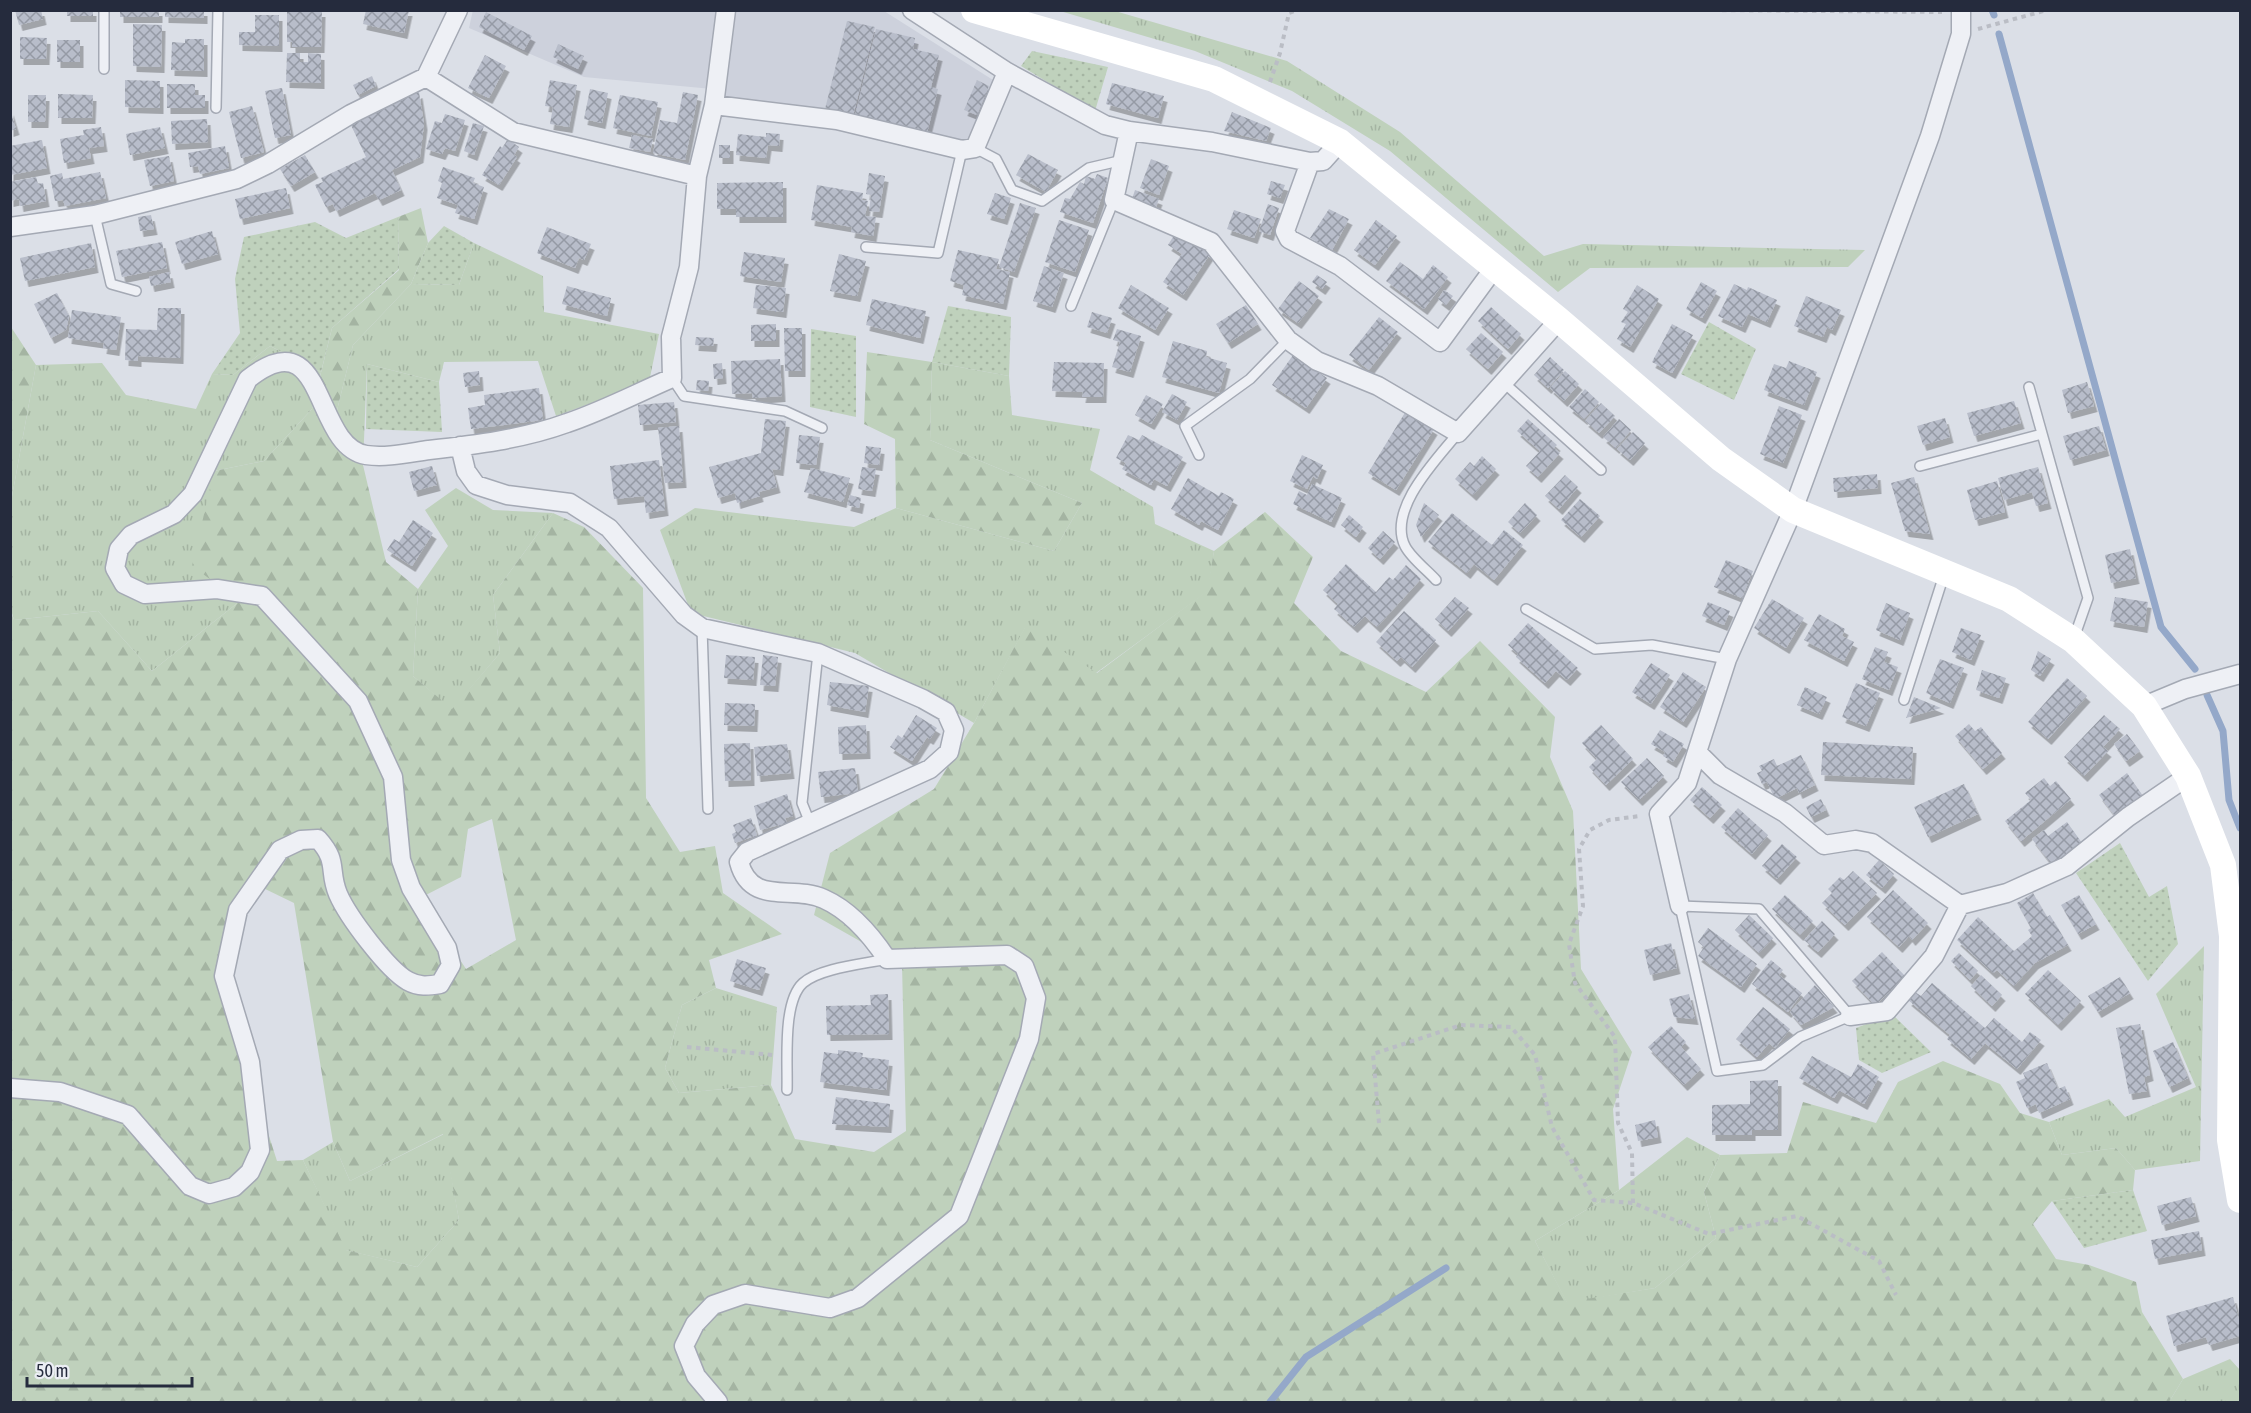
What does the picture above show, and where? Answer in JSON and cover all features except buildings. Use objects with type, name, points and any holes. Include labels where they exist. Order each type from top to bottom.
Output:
[{"type":"street","points":[[10,227],[95,215],[237,179],[268,164],[351,114],[426,77],[458,10]]},
{"type":"street","points":[[10,1088],[60,1092],[128,1115],[190,1186],[209,1194],[234,1187],[250,1172],[260,1150],[250,1062],[224,976],[238,910],[280,850],[301,840],[318,839],[330,852],[338,893],[360,932],[407,981],[424,987],[440,984],[451,965],[447,948],[411,888],[401,860],[393,777],[358,701],[262,596],[217,589],[146,594],[124,584],[115,568],[118,549],[131,536],[174,514],[193,494],[248,378],[271,363],[278,361],[296,364],[309,374],[341,440],[356,453],[377,457],[460,447],[534,433],[568,423],[672,378],[671,337],[689,267],[697,176],[714,105],[726,10]]},
{"type":"street","points":[[912,10],[1006,72],[1105,124],[1129,131],[1212,142],[1310,162],[1323,161],[1340,142]]},
{"type":"street","points":[[974,10],[1214,79],[1340,142],[1559,320],[1721,459],[1793,510],[2009,599],[2073,640],[2144,706],[2188,776],[2223,865],[2232,936],[2235,1138],[2241,1200]]},
{"type":"street","points":[[1680,906],[1659,814],[1687,783],[1727,659],[1793,510],[1930,136],[1961,34],[1961,12]]},
{"type":"street","points":[[714,105],[837,120],[968,149],[1006,72]]},
{"type":"street","points":[[426,77],[513,132],[697,176]]},
{"type":"street","points":[[1129,131],[1114,200],[1211,242],[1288,340],[1317,361],[1378,386],[1458,433],[1559,320]]},
{"type":"street","points":[[1310,162],[1285,231],[1289,239],[1340,266],[1440,342],[1495,267]]},
{"type":"street","points":[[460,447],[466,471],[476,485],[507,495],[570,503],[609,528],[684,615],[702,628],[818,653],[923,699],[946,712],[954,730],[949,752],[930,769],[747,852],[739,862],[743,877],[756,888],[821,897],[842,908],[875,940],[887,959],[1007,956],[1024,966],[1036,998],[1029,1039],[959,1216],[858,1299],[830,1308],[745,1294],[713,1305],[695,1324],[684,1346],[696,1376],[718,1402]]},
{"type":"street","points":[[2144,706],[2186,689],[2241,674]]},
{"type":"street","points":[[1698,753],[1720,774],[1785,813],[1824,845],[1856,840],[1872,843],[1960,905]]},
{"type":"street","points":[[1850,1016],[1887,1011],[1934,956],[1960,905],[2007,893],[2067,866],[2128,818],[2188,776]]},
{"type":"lane","points":[[104,10],[104,69]]},
{"type":"lane","points":[[216,108],[218,10]]},
{"type":"lane","points":[[866,247],[938,254],[968,149],[996,159],[1012,190],[1042,201],[1089,168],[1123,160]]},
{"type":"lane","points":[[1071,306],[1114,200]]},
{"type":"lane","points":[[95,215],[111,284],[136,291]]},
{"type":"lane","points":[[1199,455],[1185,426],[1250,379],[1288,340]]},
{"type":"lane","points":[[672,378],[684,396],[785,411],[822,428]]},
{"type":"lane","points":[[1503,382],[1601,470]]},
{"type":"lane","points":[[2029,387],[2088,598],[2073,640]]},
{"type":"lane","points":[[1436,580],[1405,545],[1402,524],[1409,495],[1458,433]]},
{"type":"lane","points":[[1920,466],[2042,434]]},
{"type":"lane","points":[[1904,700],[1945,573]]},
{"type":"lane","points":[[1526,609],[1595,649],[1652,645],[1727,659]]},
{"type":"lane","points":[[702,628],[708,809]]},
{"type":"lane","points":[[810,823],[802,803],[818,653]]},
{"type":"lane","points":[[1680,906],[1758,909],[1850,1016],[1800,1037],[1763,1065],[1717,1071],[1680,906]]},
{"type":"lane","points":[[787,1090],[790,1003],[803,984],[821,974],[887,959]]},
{"type":"path","points":[[1262,102],[1280,52],[1289,13],[1298,10]]},
{"type":"path","points":[[1704,10],[1961,12]]},
{"type":"path","points":[[1961,34],[2047,10]]},
{"type":"path","points":[[1633,1203],[1632,1153],[1618,1123],[1615,1037],[1575,983],[1569,944],[1583,906],[1578,849],[1590,830],[1609,820],[1659,814]]},
{"type":"path","points":[[1379,1123],[1373,1054],[1461,1025],[1511,1027],[1535,1055],[1552,1127],[1594,1200],[1633,1203],[1709,1234],[1797,1216],[1879,1261],[1896,1295]]},
{"type":"path","points":[[687,1047],[789,1057]]},
{"type":"shaded area","points":[[473,10],[884,11],[993,80],[969,145],[721,102],[723,90],[584,77],[469,28]]},
{"type":"green space","points":[[1060,11],[1115,11],[1287,61],[1400,132],[1544,256],[1583,244],[1865,250],[1848,267],[1590,268],[1558,292],[1390,151],[1292,91],[1195,51]]},
{"type":"green space","points":[[1032,51],[1108,67],[1095,111],[1021,66]]},
{"type":"green space","points":[[421,208],[428,243],[411,284],[353,345],[330,439],[363,465],[386,562],[418,589],[413,676],[452,709],[500,653],[493,595],[553,513],[584,527],[643,588],[646,798],[680,852],[715,846],[723,893],[782,934],[709,960],[716,988],[682,1005],[665,1068],[679,1093],[771,1085],[795,1139],[874,1152],[906,1131],[902,965],[814,915],[830,853],[934,789],[974,723],[1025,627],[1097,673],[1207,591],[1214,551],[1265,512],[1313,557],[1294,603],[1341,651],[1426,692],[1480,641],[1555,717],[1550,757],[1573,811],[1581,969],[1632,1052],[1613,1109],[1619,1190],[1535,1241],[1567,1302],[1655,1288],[1716,1238],[1704,1192],[1720,1155],[1787,1153],[1803,1102],[1876,1123],[1898,1082],[1943,1061],[2000,1084],[2020,1113],[2049,1122],[2062,1155],[2116,1148],[2135,1170],[2133,1190],[2052,1201],[2033,1224],[2056,1259],[2089,1265],[2136,1282],[2142,1312],[2183,1379],[2169,1402],[11,1402],[10,610],[14,620],[98,611],[152,671],[240,601],[192,566],[214,471],[264,461],[312,409],[332,328],[399,270],[398,217]],"holes":[[[492,819],[516,940],[466,969],[420,898],[461,877],[468,829]],[[261,887],[294,903],[333,1142],[350,1181],[443,1134],[459,1220],[417,1267],[346,1250],[303,1160],[277,1161],[218,976],[233,904]]]},
{"type":"green space","points":[[398,217],[399,269],[332,328],[321,372],[270,346],[233,375],[212,374],[240,333],[235,279],[244,237],[315,222],[346,238]]},
{"type":"green space","points":[[444,226],[474,243],[459,285],[411,284],[428,243]]},
{"type":"green space","points":[[474,243],[543,276],[544,312],[659,334],[649,382],[556,416],[538,361],[444,362],[439,382],[367,364],[363,465],[330,439],[353,345],[411,284],[459,285]]},
{"type":"green space","points":[[948,306],[1011,317],[1009,376],[932,362]]},
{"type":"green space","points":[[1709,322],[1756,349],[1734,400],[1681,374]]},
{"type":"green space","points":[[10,327],[36,365],[11,502]]},
{"type":"green space","points":[[811,329],[856,336],[856,417],[810,407]]},
{"type":"green space","points":[[270,346],[321,372],[312,409],[264,461],[214,471],[240,601],[152,671],[98,611],[14,620],[11,610],[11,502],[36,365],[102,363],[126,395],[196,409],[212,374],[233,375]]},
{"type":"green space","points":[[867,352],[932,362],[930,440],[1082,503],[1054,551],[896,508],[895,439],[864,424]]},
{"type":"green space","points":[[932,362],[1009,376],[1012,415],[1100,429],[1090,470],[1153,507],[1155,524],[1214,551],[1208,591],[1096,673],[1025,628],[974,723],[855,653],[691,613],[660,530],[695,508],[854,527],[896,508],[1054,551],[1082,503],[930,440]]},
{"type":"green space","points":[[367,364],[439,382],[442,432],[366,429]]},
{"type":"green space","points":[[456,488],[493,510],[553,513],[493,595],[500,653],[452,710],[413,676],[418,589],[448,546],[425,510]]},
{"type":"green space","points":[[2120,843],[2149,897],[2167,886],[2178,944],[2148,981],[2076,873]]},
{"type":"green space","points":[[2204,946],[2200,1161],[2135,1170],[2116,1148],[2062,1155],[2049,1122],[2109,1099],[2125,1117],[2196,1087],[2156,994]]},
{"type":"green space","points":[[716,988],[777,1007],[771,1085],[679,1093],[665,1068],[682,1005]]},
{"type":"green space","points":[[1892,1014],[1931,1052],[1882,1073],[1859,1060],[1856,1028]]},
{"type":"green space","points":[[444,1134],[459,1220],[417,1267],[345,1250],[303,1160],[333,1142],[350,1181]]},
{"type":"green space","points":[[1687,1137],[1720,1155],[1704,1192],[1716,1238],[1655,1288],[1567,1303],[1535,1241],[1619,1190]]},
{"type":"green space","points":[[2133,1190],[2147,1231],[2084,1248],[2052,1201]]},
{"type":"green space","points":[[2230,1359],[2240,1370],[2240,1402],[2169,1402],[2183,1379]]},
{"type":"waterway","points":[[1992,10],[1994,15]]},
{"type":"waterway","points":[[1999,34],[2161,627],[2195,669]]},
{"type":"waterway","points":[[2207,695],[2223,731],[2229,800],[2240,828]]},
{"type":"waterway","points":[[1270,1402],[1306,1357],[1446,1268]]}]
